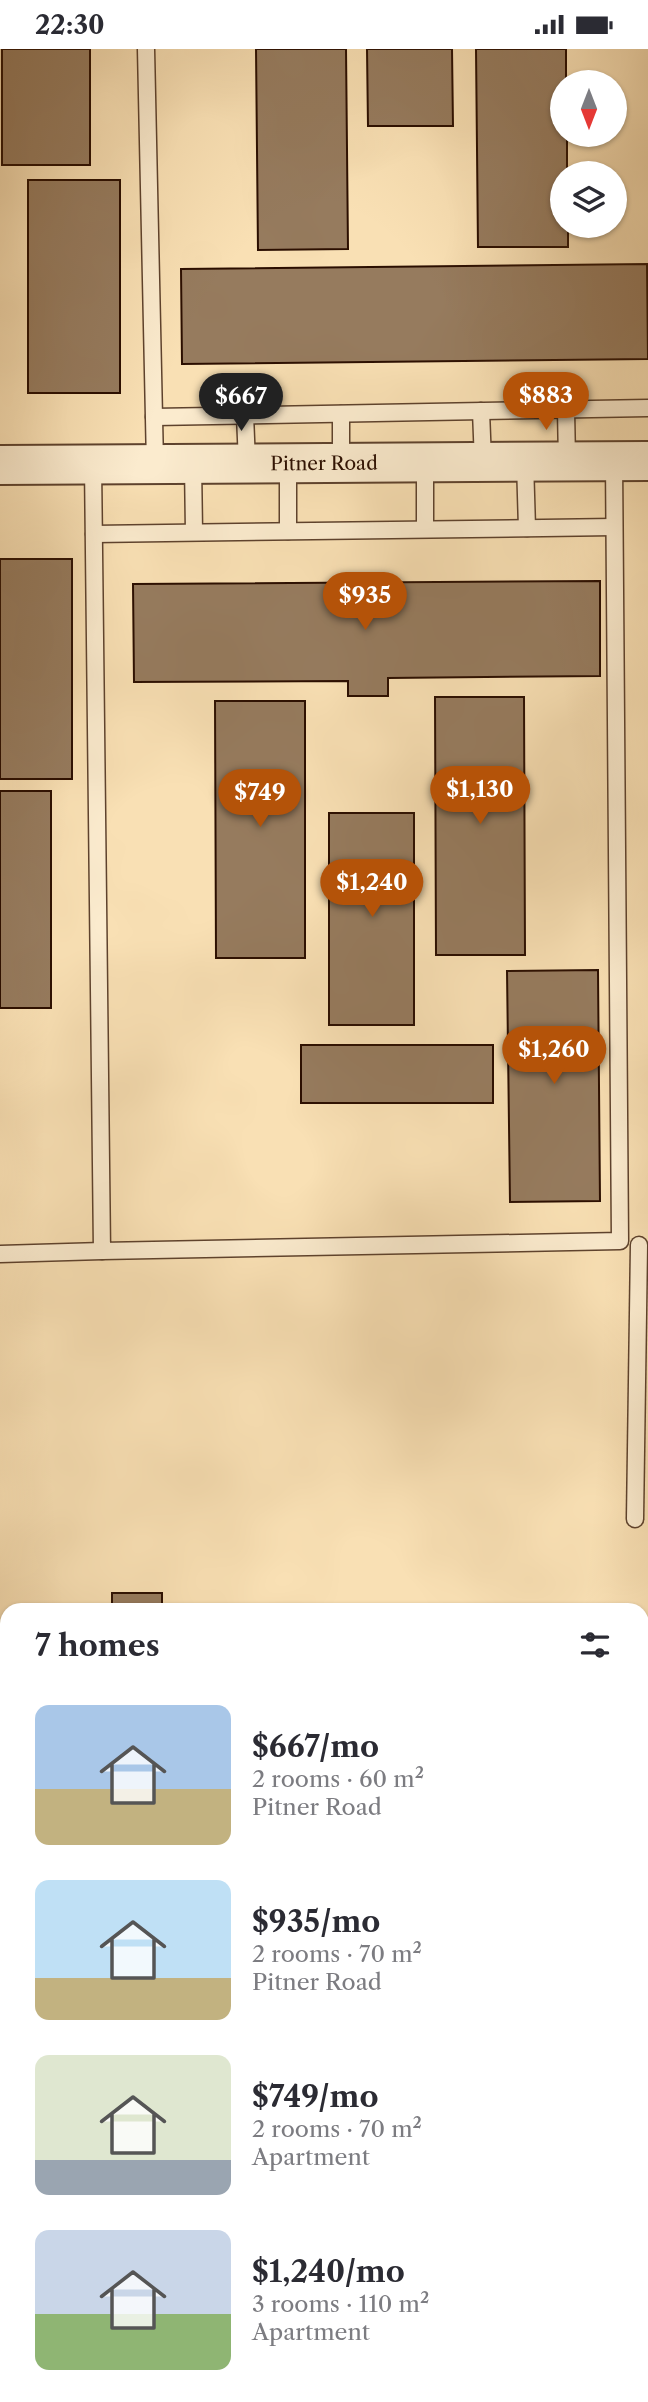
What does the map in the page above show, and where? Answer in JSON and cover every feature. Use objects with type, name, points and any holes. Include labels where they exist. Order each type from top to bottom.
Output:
[{"type":"street","name":"Pitner Road","points":[[0,465],[631,461]]},
{"type":"lane","points":[[146,49],[155,464]]},
{"type":"lane","points":[[154,417],[648,408]]},
{"type":"lane","points":[[566,410],[568,461]]},
{"type":"lane","points":[[481,411],[483,462]]},
{"type":"lane","points":[[341,414],[341,463]]},
{"type":"lane","points":[[245,415],[247,463]]},
{"type":"lane","points":[[620,1241],[614,527],[631,461]]},
{"type":"lane","points":[[525,462],[527,528]]},
{"type":"lane","points":[[288,463],[288,531]]},
{"type":"lane","points":[[425,463],[425,529]]},
{"type":"lane","points":[[93,464],[102,1251]]},
{"type":"lane","points":[[193,464],[194,532]]},
{"type":"lane","points":[[94,534],[614,527]]},
{"type":"lane","points":[[0,1254],[620,1241],[643,1246],[635,1519]]},
{"type":"building","points":[[2,49],[90,49],[90,165],[2,165]]},
{"type":"building","points":[[256,49],[346,49],[348,249],[258,250]]},
{"type":"building","points":[[367,49],[452,49],[453,126],[368,126]]},
{"type":"building","points":[[476,49],[566,49],[566,70],[550,70],[550,147],[567,147],[567,161],[550,161],[550,238],[568,238],[568,247],[478,247]]},
{"type":"building","points":[[28,180],[120,180],[120,393],[28,393]]},
{"type":"building","points":[[647,264],[648,359],[182,364],[181,269]]},
{"type":"building","points":[[0,559],[72,559],[72,779],[0,779]]},
{"type":"building","points":[[600,581],[600,676],[388,678],[388,696],[348,696],[348,681],[134,682],[133,584]]},
{"type":"building","points":[[435,697],[524,697],[525,955],[436,955]]},
{"type":"building","points":[[215,701],[305,701],[305,958],[216,958]]},
{"type":"building","points":[[0,791],[51,791],[51,1008],[0,1008]]},
{"type":"building","points":[[329,813],[414,813],[414,1025],[329,1025]]},
{"type":"building","points":[[598,970],[600,1201],[510,1202],[507,971]]},
{"type":"building","points":[[301,1045],[493,1045],[493,1103],[301,1103]]},
{"type":"building","points":[[112,1593],[162,1593],[162,1603],[112,1603]]}]
